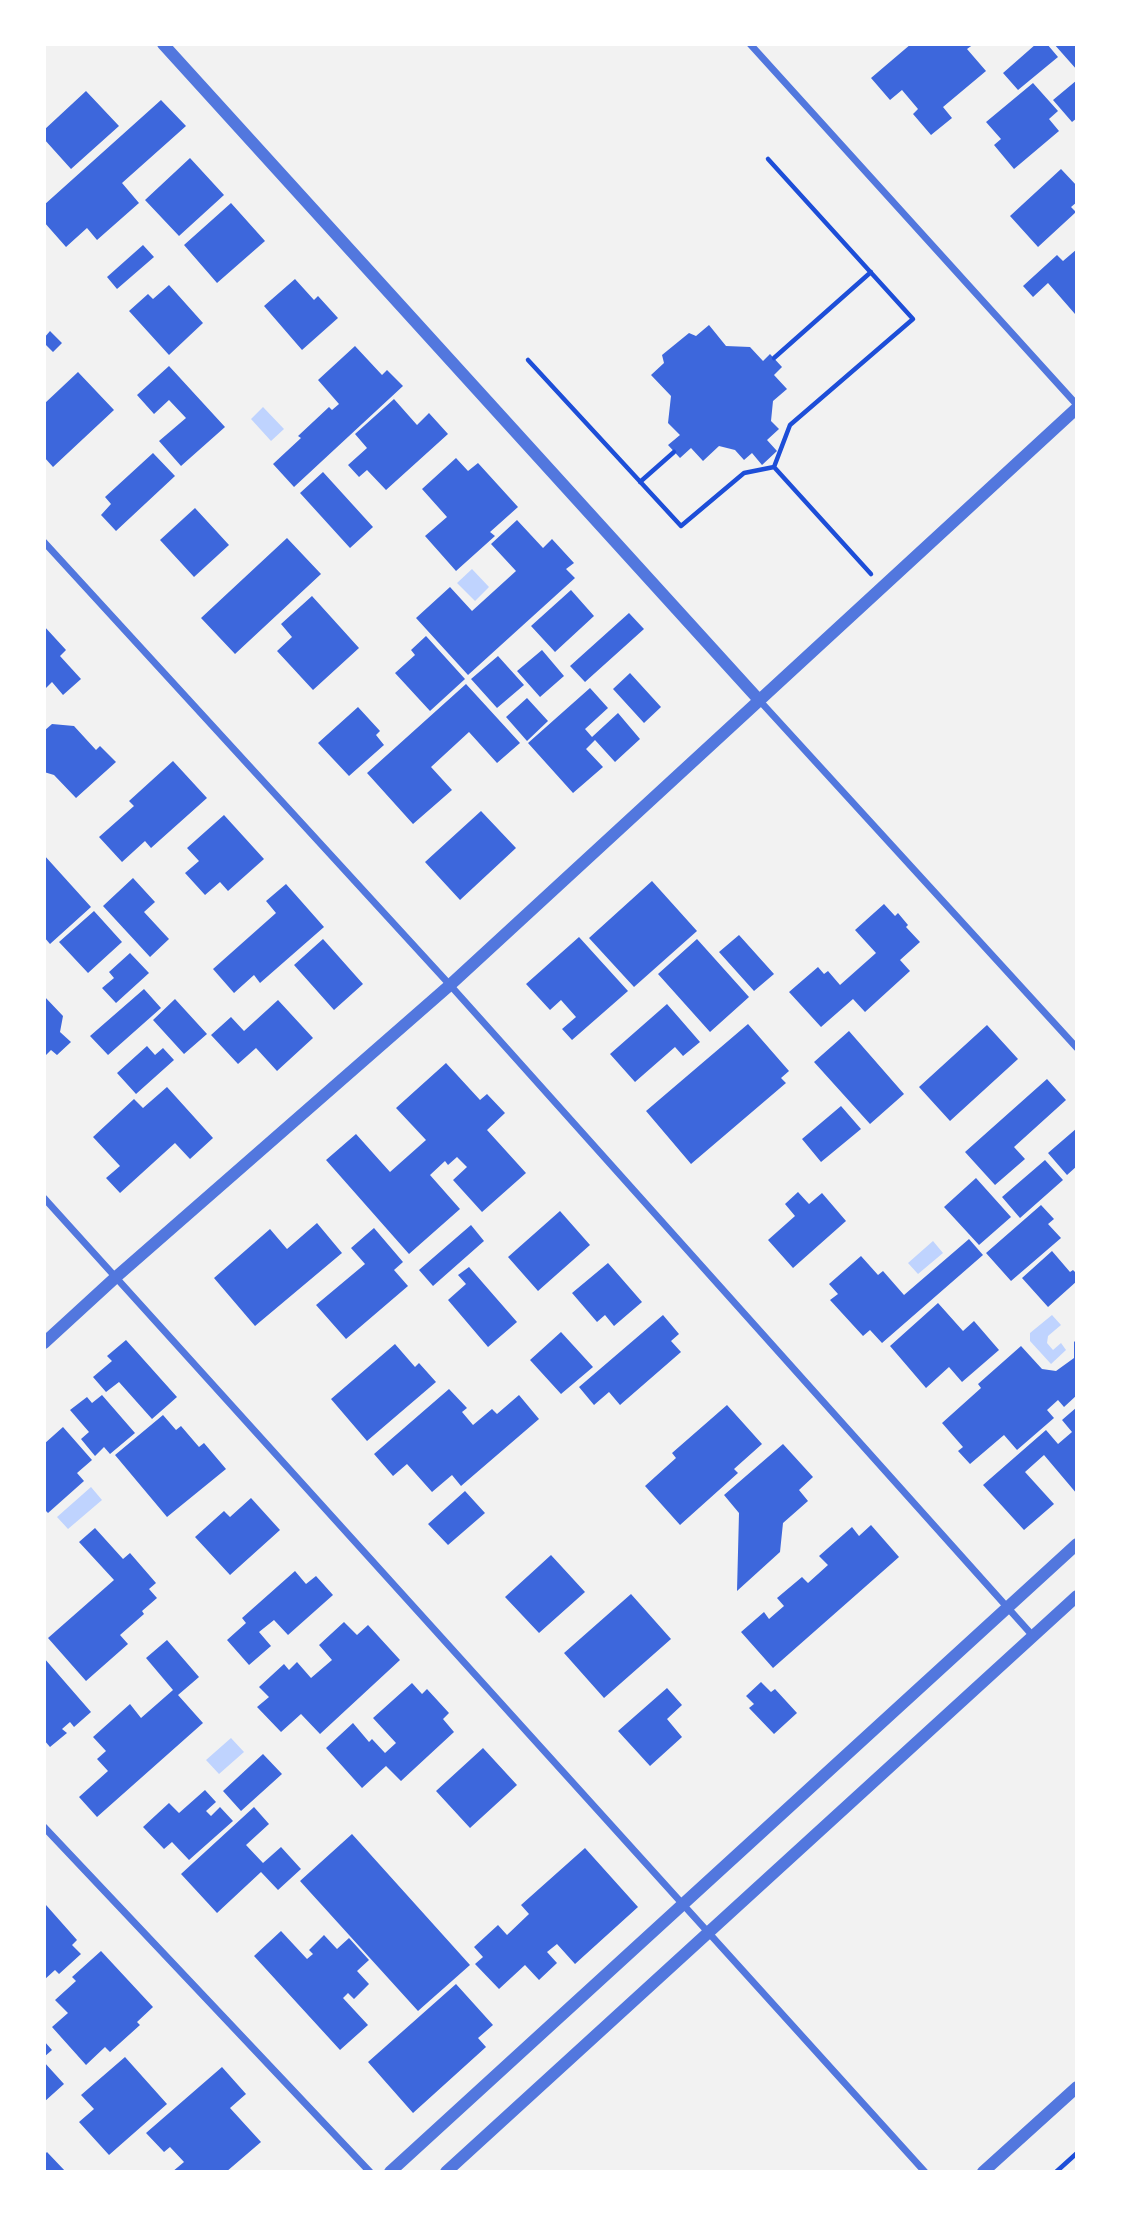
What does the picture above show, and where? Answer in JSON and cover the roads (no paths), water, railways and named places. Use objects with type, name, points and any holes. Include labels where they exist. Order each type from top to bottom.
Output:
[{"type":"street","points":[[163,44],[1077,1048]]},
{"type":"street","points":[[44,1343],[450,985],[1077,407],[750,44]]},
{"type":"street","points":[[44,542],[450,985],[1033,1636]]},
{"type":"street","points":[[44,1198],[925,2172]]},
{"type":"street","points":[[390,2172],[1077,1544]]},
{"type":"street","points":[[446,2172],[1077,1596]]},
{"type":"street","points":[[44,1827],[370,2172]]},
{"type":"street","points":[[983,2172],[1077,2087]]},
{"type":"water","points":[[263,407],[284,429],[271,441],[251,419]]},
{"type":"water","points":[[472,569],[489,587],[475,601],[457,583]]},
{"type":"water","points":[[933,1241],[943,1253],[918,1274],[908,1263]]},
{"type":"water","points":[[1052,1315],[1061,1325],[1048,1336],[1047,1343],[1053,1350],[1061,1343],[1066,1350],[1051,1364],[1030,1341],[1030,1333]]},
{"type":"water","points":[[91,1487],[102,1500],[68,1529],[57,1517]]},
{"type":"water","points":[[231,1738],[244,1752],[219,1774],[206,1760]]}]
